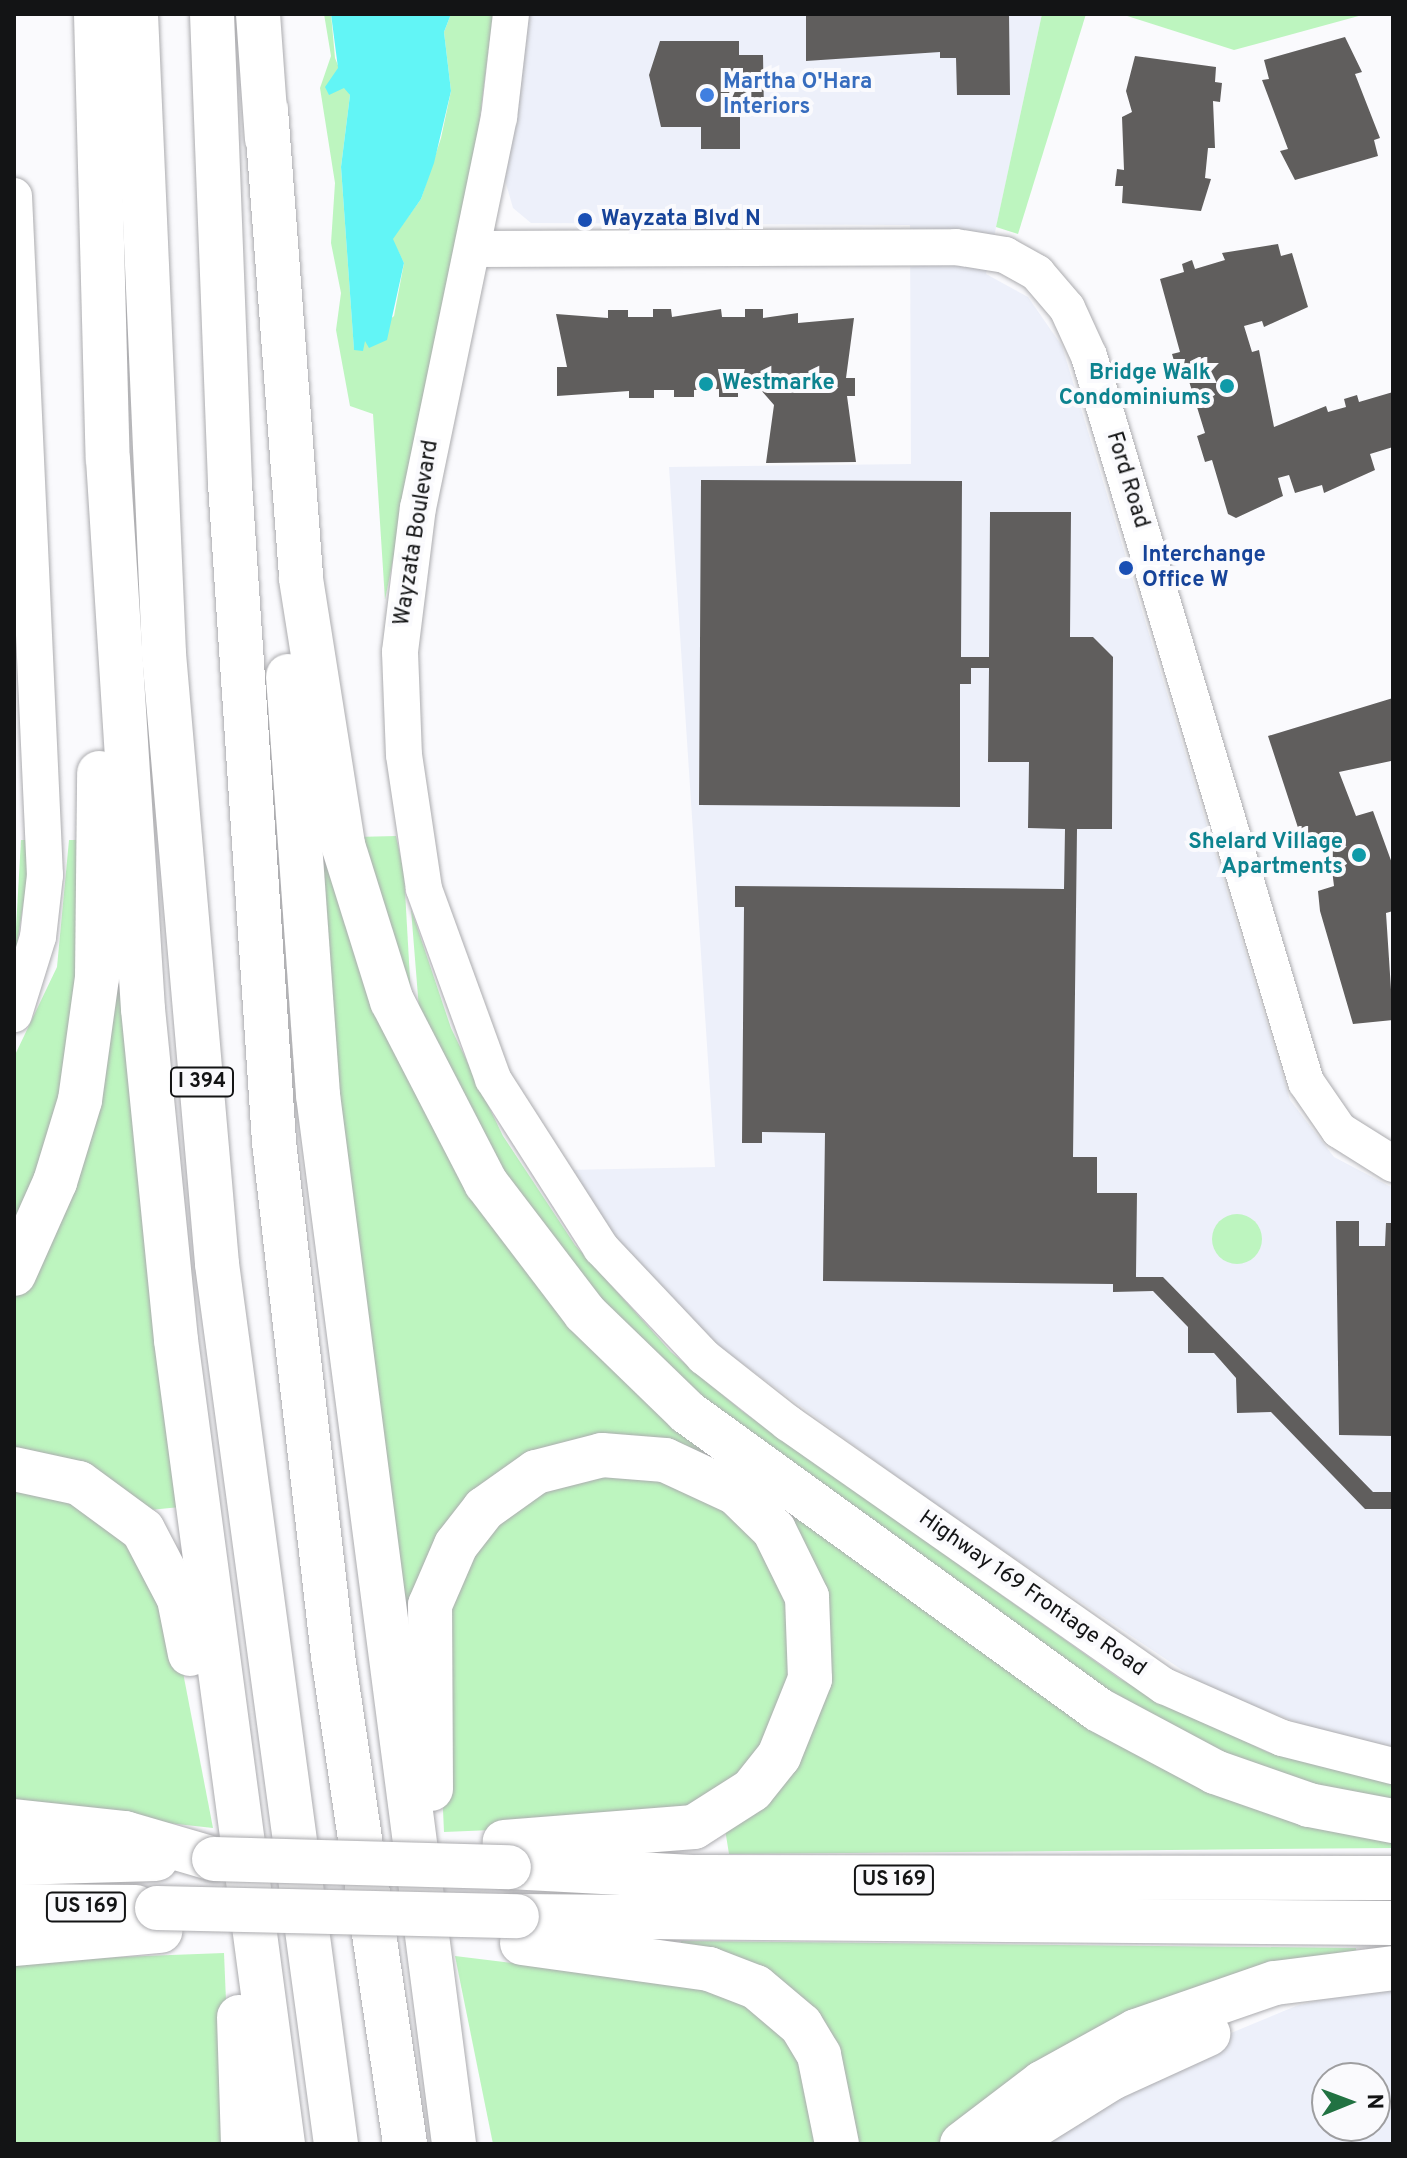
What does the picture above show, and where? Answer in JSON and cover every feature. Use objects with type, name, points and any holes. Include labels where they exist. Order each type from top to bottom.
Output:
[{"type":"highway","points":[[96,14],[108,459],[159,1180],[228,1843]]},
{"type":"highway","name":"I 394","points":[[136,14],[164,654],[217,1264],[336,2144]]},
{"type":"highway","name":"I 394","points":[[212,14],[231,500],[272,1127],[333,1656],[405,2144]]},
{"type":"highway","points":[[258,14],[301,579],[343,845],[392,1001],[486,1183],[585,1313],[687,1412],[1074,1692],[1215,1772],[1309,1805],[1393,1821]]},
{"type":"highway","points":[[266,110],[284,606],[318,1095],[411,1888],[431,1940],[481,2144]]},
{"type":"highway","points":[[14,1274],[68,1145],[94,1018],[108,459]]},
{"type":"highway","points":[[643,1455],[711,1477],[774,1530],[807,1597],[810,1679],[779,1756],[752,1790],[694,1827],[507,1854],[411,1888],[431,1801],[427,1630],[436,1586],[469,1526],[520,1481],[580,1459],[643,1455]]},
{"type":"highway","points":[[14,1469],[90,1489],[122,1509],[156,1548],[179,1599],[228,1843],[255,1907],[283,2144]]},
{"type":"highway","points":[[14,1821],[148,1849],[228,1843],[411,1888],[520,1930],[709,1969],[756,1987],[801,2025],[819,2055],[837,2144]]},
{"type":"highway","name":"US 169","points":[[14,1863],[148,1849]]},
{"type":"highway","name":"US 169","points":[[507,1854],[711,1878],[1393,1878]]},
{"type":"highway","name":"US 169","points":[[14,1906],[255,1907],[411,1888]]},
{"type":"highway","points":[[14,1944],[160,1931],[255,1907]]},
{"type":"highway","points":[[243,2144],[237,1986],[255,1907]]},
{"type":"highway","name":"US 169","points":[[520,1930],[1393,1923]]},
{"type":"highway","points":[[431,1940],[454,2144]]},
{"type":"highway","points":[[962,2144],[1042,2083],[1136,2031],[1275,1983],[1393,1968]]},
{"type":"highway","points":[[1007,2144],[1162,2053],[1294,1996],[1393,1968]]},
{"type":"street","name":"Wayzata Boulevard","points":[[511,14],[473,249],[403,605],[401,718],[424,889],[479,1049],[542,1165],[601,1248],[704,1357]]},
{"type":"street","points":[[14,196],[21,464],[45,875],[38,937],[14,1014]]},
{"type":"street","name":"Ford Road","points":[[473,249],[956,247],[1005,255],[1037,273],[1067,308],[1089,356],[1306,1082],[1339,1130],[1393,1164]]},
{"type":"street","name":"Highway 169 Frontage Road","points":[[704,1357],[1164,1686],[1282,1738],[1393,1766]]},
{"type":"shaded area","points":[[528,14],[1042,14],[986,274],[1028,297],[1062,346],[1290,1100],[1334,1157],[1393,1188],[1393,1747],[1318,1730],[1215,1692],[934,1504],[716,1344],[610,1232],[566,1170],[715,1167],[669,467],[911,464],[910,225],[531,223],[513,208],[505,180]]},
{"type":"shaded area","points":[[1393,1981],[1393,2144],[1023,2144],[1207,2043],[1296,2006]]},
{"type":"green space","points":[[324,14],[331,14],[335,58],[350,95],[341,167],[354,349],[394,316],[404,263],[392,239],[421,199],[441,138],[451,91],[444,32],[451,14],[493,14],[477,140],[385,600],[373,414],[350,406],[336,330],[341,293],[331,243],[335,183],[320,88],[331,56]]},
{"type":"green space","points":[[1042,14],[1086,14],[1018,234],[996,227]]},
{"type":"green space","points":[[1121,14],[1366,14],[1234,50]]},
{"type":"green space","points":[[396,836],[404,873],[412,1015],[356,837]]},
{"type":"green space","points":[[316,837],[535,1269],[1005,1656],[1393,1832],[1393,1848],[729,1854],[724,1823],[816,1701],[752,1493],[532,1457],[404,1659],[347,1203]]},
{"type":"green space","points":[[21,840],[28,840],[27,881],[14,963]]},
{"type":"green space","points":[[69,840],[90,840],[85,1027],[14,1253],[14,1057],[57,967]]},
{"type":"green space","points":[[411,909],[451,1028],[503,1136],[575,1245],[671,1352],[742,1411],[1120,1679],[1267,1752],[1393,1784],[1393,1812],[1181,1743],[761,1454],[552,1252],[421,1034]]},
{"type":"green space","points":[[120,936],[180,1507],[140,1511],[14,1457],[14,1294]]},
{"type":"green space","points":[[1237,1214],[1255,1221],[1262,1239],[1255,1257],[1237,1264],[1219,1257],[1212,1239],[1219,1221]]},
{"type":"green space","points":[[581,1469],[702,1486],[784,1570],[792,1707],[715,1802],[564,1827],[444,1832],[436,1653],[473,1538]]},
{"type":"green space","points":[[14,1479],[123,1524],[175,1631],[213,1828],[14,1806]]},
{"type":"green space","points":[[681,1941],[1356,1948],[1357,1961],[942,2144],[849,2144],[839,2078],[681,1951]]},
{"type":"green space","points":[[224,1953],[232,2144],[14,2144],[14,1961]]},
{"type":"green space","points":[[455,1956],[736,1991],[797,2041],[827,2144],[493,2144]]},
{"type":"water","points":[[331,14],[451,14],[444,32],[451,91],[434,163],[421,199],[393,239],[404,263],[387,340],[369,348],[365,341],[363,351],[354,350],[341,167],[350,95],[344,88],[329,95],[325,87],[338,68]]},
{"type":"building","points":[[806,14],[1009,14],[1010,95],[957,95],[956,58],[940,58],[940,52],[806,61]]},
{"type":"building","points":[[1345,37],[1362,72],[1355,74],[1380,138],[1374,140],[1378,156],[1295,180],[1280,151],[1288,149],[1262,80],[1269,79],[1264,60]]},
{"type":"building","name":"Martha O'Hara Interiors","points":[[660,41],[739,41],[739,55],[763,55],[764,113],[740,113],[740,149],[701,149],[701,127],[661,127],[649,75]]},
{"type":"building","points":[[1135,56],[1216,67],[1215,82],[1222,83],[1220,102],[1213,101],[1215,148],[1208,148],[1205,178],[1211,179],[1201,211],[1122,203],[1123,186],[1115,186],[1117,169],[1124,170],[1122,117],[1132,112],[1126,91]]},
{"type":"building","name":"Bridge Walk Condominiums","points":[[1278,244],[1281,256],[1292,253],[1308,307],[1264,327],[1262,321],[1244,326],[1252,352],[1259,350],[1274,427],[1326,406],[1328,412],[1346,407],[1344,399],[1357,395],[1359,402],[1393,392],[1393,447],[1370,454],[1375,470],[1324,493],[1322,485],[1295,493],[1289,475],[1278,478],[1283,496],[1236,518],[1228,514],[1212,460],[1205,462],[1197,436],[1205,433],[1188,378],[1180,381],[1172,354],[1180,352],[1160,279],[1184,272],[1182,264],[1192,260],[1195,269],[1225,260],[1222,253]]},
{"type":"building","name":"Westmarke","points":[[653,309],[671,309],[672,317],[721,309],[722,317],[745,317],[745,309],[763,309],[763,318],[798,313],[798,323],[854,318],[846,378],[855,378],[855,396],[847,396],[856,462],[766,463],[774,405],[760,389],[738,389],[738,397],[719,397],[719,389],[694,390],[694,397],[674,397],[674,390],[654,390],[654,398],[629,398],[629,391],[557,396],[557,367],[567,367],[556,314],[608,318],[608,310],[628,310],[628,317],[653,317]]},
{"type":"building","points":[[701,480],[962,481],[961,657],[989,657],[990,512],[1071,512],[1070,637],[1093,637],[1113,657],[1112,829],[1077,829],[1073,1157],[1097,1157],[1097,1193],[1137,1193],[1136,1277],[1163,1277],[1373,1492],[1393,1492],[1393,1509],[1365,1509],[1271,1412],[1237,1413],[1236,1378],[1214,1353],[1188,1353],[1188,1327],[1153,1291],[1113,1292],[1113,1284],[823,1281],[825,1133],[762,1132],[762,1143],[742,1143],[744,907],[735,907],[735,886],[1064,889],[1065,829],[1028,828],[1029,762],[988,762],[989,668],[971,668],[971,684],[960,684],[960,807],[699,805]]},
{"type":"building","name":"Shelard Village Apartments","points":[[1393,698],[1391,761],[1339,772],[1356,816],[1373,811],[1393,866],[1393,911],[1386,913],[1393,1020],[1353,1024],[1320,911],[1318,891],[1334,886],[1323,837],[1303,843],[1268,736]]},
{"type":"building","points":[[1336,1221],[1359,1221],[1359,1246],[1385,1246],[1386,1223],[1393,1223],[1393,1436],[1339,1435]]},
{"type":"place","name":"Martha O'Hara Interiors","points":[[707,95]]},
{"type":"place","name":"Wayzata Blvd N","points":[[585,220]]},
{"type":"place","name":"Westmarke","points":[[706,384]]},
{"type":"place","name":"Bridge Walk Condominiums","points":[[1227,386]]},
{"type":"place","name":"Interchange Office W","points":[[1126,568]]},
{"type":"place","name":"Shelard Village Apartments","points":[[1359,855]]}]
